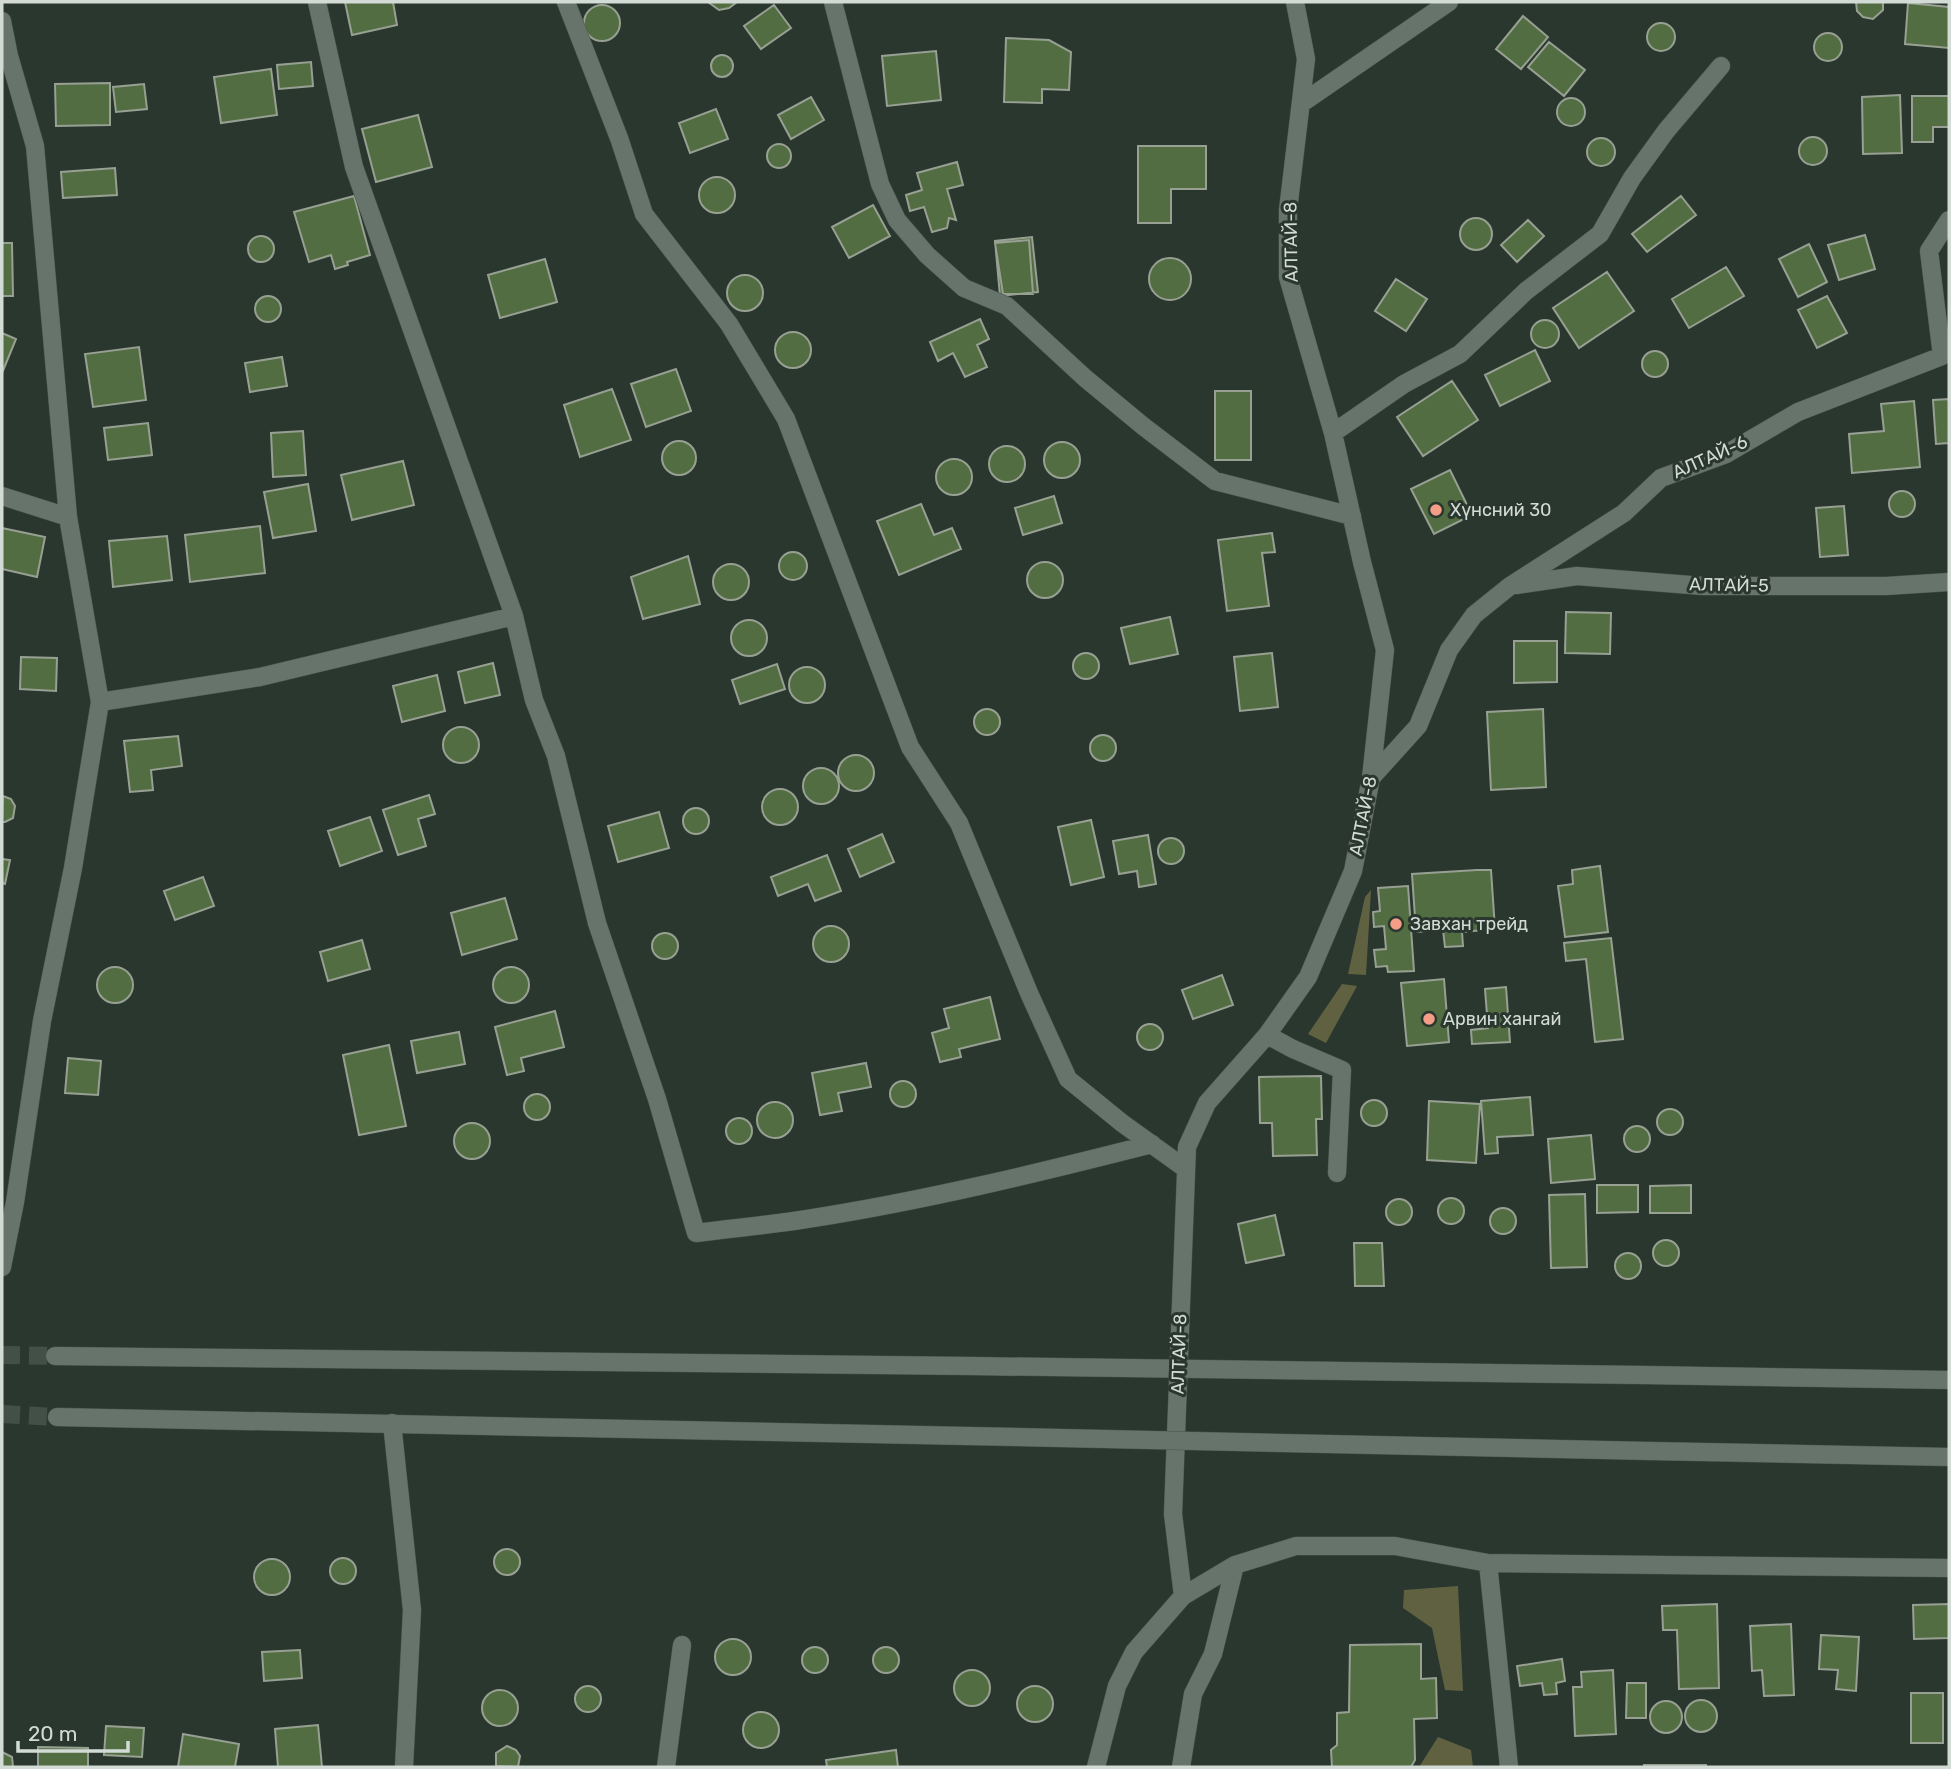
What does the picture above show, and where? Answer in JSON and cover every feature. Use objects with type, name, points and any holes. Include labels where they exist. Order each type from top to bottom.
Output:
[{"type":"street","points":[[317,2],[354,167],[514,616],[534,700],[556,756],[597,923],[657,1099],[696,1233],[807,1219],[936,1195],[1152,1144]]},
{"type":"street","points":[[566,2],[619,138],[644,214],[729,324],[786,419],[910,747],[959,823],[1028,993],[1068,1079],[1186,1169]]},
{"type":"street","points":[[833,2],[880,184],[897,220],[927,256],[964,288],[1007,306],[1085,378],[1215,481],[1352,516]]},
{"type":"street","name":"АЛТАЙ-8","points":[[1183,1595],[1172,1514],[1187,1147],[1207,1103],[1267,1035],[1308,977],[1353,871],[1371,778],[1385,650],[1333,433],[1288,277],[1288,210],[1306,59],[1295,2]]},
{"type":"street","points":[[1302,103],[1449,2]]},
{"type":"street","points":[[2,21],[9,56],[35,146],[68,517],[100,702],[73,868],[42,1021],[15,1202],[2,1267]]},
{"type":"street","points":[[1333,433],[1404,384],[1460,354],[1526,291],[1600,233],[1632,178],[1666,131],[1721,66]]},
{"type":"street","name":"АЛТАЙ-6","points":[[1371,778],[1418,726],[1449,650],[1474,614],[1510,586],[1624,513],[1661,478],[1726,454],[1798,412],[1942,356],[1928,251],[1949,220]]},
{"type":"street","points":[[2,496],[68,517]]},
{"type":"street","name":"АЛТАЙ-5","points":[[1510,586],[1577,576],[1703,586],[1886,586],[1949,582]]},
{"type":"street","points":[[100,702],[260,677],[514,616]]},
{"type":"street","points":[[1267,1035],[1342,1070],[1337,1173]]},
{"type":"street","points":[[55,1356],[1949,1380]]},
{"type":"street","points":[[57,1417],[1949,1457]]},
{"type":"street","points":[[393,1423],[412,1610],[404,1767]]},
{"type":"street","points":[[1096,1767],[1117,1686],[1134,1652],[1183,1595],[1235,1564],[1297,1546],[1395,1546],[1488,1563],[1949,1568]]},
{"type":"street","points":[[1488,1563],[1509,1767]]},
{"type":"street","points":[[1181,1767],[1193,1694],[1213,1654],[1235,1564]]},
{"type":"street","points":[[666,1767],[682,1646]]},
{"type":"green space","points":[[1371,890],[1366,975],[1348,974],[1365,897]]},
{"type":"green space","points":[[1342,984],[1357,986],[1326,1043],[1308,1034]]},
{"type":"green space","points":[[1458,1586],[1463,1691],[1445,1690],[1432,1628],[1403,1608],[1404,1590]]},
{"type":"green space","points":[[1438,1737],[1471,1750],[1473,1767],[1419,1767]]},
{"type":"building","points":[[345,2],[393,2],[397,25],[352,35]]},
{"type":"building","points":[[708,2],[737,2],[729,8],[719,10]]},
{"type":"building","points":[[1856,2],[1883,2],[1883,10],[1873,19],[1863,17],[1857,11]]},
{"type":"building","points":[[1908,3],[1949,7],[1949,48],[1905,44]]},
{"type":"building","points":[[602,5],[614,11],[620,23],[614,35],[602,41],[590,35],[584,23],[590,11]]},
{"type":"building","points":[[774,5],[791,28],[761,49],[744,26]]},
{"type":"building","points":[[1523,16],[1548,37],[1521,69],[1496,49]]},
{"type":"building","points":[[1661,23],[1671,27],[1675,37],[1671,47],[1661,51],[1651,47],[1647,37],[1651,27]]},
{"type":"building","points":[[1828,33],[1838,37],[1842,47],[1838,57],[1828,61],[1818,57],[1814,47],[1818,37]]},
{"type":"building","points":[[1006,38],[1049,40],[1071,52],[1069,90],[1042,89],[1042,103],[1004,102]]},
{"type":"building","points":[[1549,42],[1585,70],[1564,96],[1528,67]]},
{"type":"building","points":[[936,51],[941,100],[887,106],[882,56]]},
{"type":"building","points":[[722,55],[730,58],[733,66],[730,74],[722,77],[714,74],[711,66],[714,58]]},
{"type":"building","points":[[311,62],[313,86],[279,89],[277,65]]},
{"type":"building","points":[[271,69],[277,115],[221,123],[214,77]]},
{"type":"building","points":[[110,83],[110,125],[56,126],[55,84]]},
{"type":"building","points":[[144,84],[147,109],[116,112],[113,87]]},
{"type":"building","points":[[1900,95],[1902,153],[1863,154],[1862,97]]},
{"type":"building","points":[[1912,96],[1949,96],[1949,127],[1933,127],[1933,142],[1912,142]]},
{"type":"building","points":[[811,97],[824,120],[791,139],[778,115]]},
{"type":"building","points":[[1571,98],[1581,102],[1585,112],[1581,122],[1571,126],[1561,122],[1557,112],[1561,102]]},
{"type":"building","points":[[716,109],[728,139],[690,153],[679,123]]},
{"type":"building","points":[[418,115],[432,167],[376,182],[362,129]]},
{"type":"building","points":[[1813,137],[1823,141],[1827,151],[1823,161],[1813,165],[1803,161],[1799,151],[1803,141]]},
{"type":"building","points":[[1601,138],[1611,142],[1615,152],[1611,162],[1601,166],[1591,162],[1587,152],[1591,142]]},
{"type":"building","points":[[779,144],[787,148],[791,156],[787,164],[779,168],[771,164],[767,156],[771,148]]},
{"type":"building","points":[[1138,146],[1206,146],[1206,189],[1171,189],[1171,223],[1138,223]]},
{"type":"building","points":[[957,162],[963,185],[947,189],[956,220],[949,218],[947,228],[932,232],[924,207],[910,211],[906,195],[922,190],[917,173]]},
{"type":"building","points":[[115,168],[117,195],[63,198],[61,172]]},
{"type":"building","points":[[717,177],[729,183],[735,195],[729,207],[717,213],[705,207],[699,195],[705,183]]},
{"type":"building","points":[[354,196],[370,255],[335,269],[331,255],[309,262],[294,212]]},
{"type":"building","points":[[1681,196],[1696,215],[1647,252],[1632,234]]},
{"type":"building","points":[[873,205],[890,236],[849,258],[832,227]]},
{"type":"building","points":[[1476,218],[1487,223],[1492,234],[1487,245],[1476,250],[1465,245],[1460,234],[1465,223]]},
{"type":"building","points":[[1528,220],[1544,236],[1517,262],[1501,245]]},
{"type":"building","points":[[1865,235],[1875,269],[1839,280],[1828,245]]},
{"type":"building","points":[[261,236],[270,240],[274,249],[270,258],[261,262],[252,258],[248,249],[252,240]]},
{"type":"building","points":[[1032,237],[1038,292],[1000,296],[995,241]]},
{"type":"building","points":[[1029,240],[1033,294],[1003,294],[995,243]]},
{"type":"building","points":[[2,243],[12,243],[13,296],[2,296]]},
{"type":"building","points":[[1809,244],[1827,282],[1798,297],[1779,259]]},
{"type":"building","points":[[1170,258],[1185,264],[1191,279],[1185,294],[1170,300],[1155,294],[1149,279],[1155,264]]},
{"type":"building","points":[[545,259],[557,302],[500,318],[488,275]]},
{"type":"building","points":[[1726,267],[1744,296],[1689,328],[1672,299]]},
{"type":"building","points":[[1607,272],[1634,311],[1579,348],[1553,308]]},
{"type":"building","points":[[745,275],[757,281],[763,293],[757,305],[745,311],[733,305],[727,293],[733,281]]},
{"type":"building","points":[[1396,279],[1427,299],[1406,331],[1375,311]]},
{"type":"building","points":[[268,296],[277,300],[281,309],[277,318],[268,322],[259,318],[255,309],[259,300]]},
{"type":"building","points":[[1827,296],[1847,333],[1817,348],[1798,310]]},
{"type":"building","points":[[980,319],[989,339],[977,345],[987,367],[965,377],[953,353],[938,361],[930,342]]},
{"type":"building","points":[[1545,320],[1555,324],[1559,334],[1555,344],[1545,348],[1535,344],[1531,334],[1535,324]]},
{"type":"building","points":[[793,332],[805,338],[811,350],[805,362],[793,368],[781,362],[775,350],[781,338]]},
{"type":"building","points":[[2,333],[16,339],[2,373]]},
{"type":"building","points":[[139,347],[146,400],[93,407],[85,354]]},
{"type":"building","points":[[1535,350],[1550,381],[1500,406],[1485,375]]},
{"type":"building","points":[[1655,351],[1664,355],[1668,364],[1664,373],[1655,377],[1646,373],[1642,364],[1646,355]]},
{"type":"building","points":[[282,357],[287,386],[250,392],[245,363]]},
{"type":"building","points":[[676,369],[691,411],[646,427],[631,384]]},
{"type":"building","points":[[1452,381],[1478,420],[1423,456],[1397,417]]},
{"type":"building","points":[[612,389],[631,440],[580,457],[564,405]]},
{"type":"building","points":[[1215,391],[1251,391],[1251,460],[1215,460]]},
{"type":"building","points":[[1949,399],[1949,443],[1936,444],[1933,400]]},
{"type":"building","points":[[1914,401],[1920,467],[1852,473],[1849,434],[1884,431],[1881,404]]},
{"type":"building","points":[[148,423],[152,455],[108,460],[104,428]]},
{"type":"building","points":[[303,431],[306,475],[273,477],[271,433]]},
{"type":"building","points":[[679,441],[691,446],[696,458],[691,470],[679,475],[667,470],[662,458],[667,446]]},
{"type":"building","points":[[1062,442],[1074,448],[1080,460],[1074,472],[1062,478],[1050,472],[1044,460],[1050,448]]},
{"type":"building","points":[[1007,446],[1019,452],[1025,464],[1019,476],[1007,482],[995,476],[989,464],[995,452]]},
{"type":"building","points":[[954,459],[966,465],[972,477],[966,489],[954,495],[942,489],[936,477],[942,465]]},
{"type":"building","points":[[403,461],[414,505],[352,520],[341,475]]},
{"type":"building","points":[[1450,470],[1472,515],[1434,534],[1411,489]]},
{"type":"building","points":[[308,484],[316,531],[273,538],[264,492]]},
{"type":"building","points":[[1902,491],[1911,495],[1915,504],[1911,513],[1902,517],[1893,513],[1889,504],[1893,495]]},
{"type":"building","points":[[1054,496],[1062,523],[1023,535],[1015,508]]},
{"type":"building","points":[[921,504],[934,535],[952,528],[961,549],[899,575],[877,521]]},
{"type":"building","points":[[1844,506],[1848,555],[1820,557],[1816,508]]},
{"type":"building","points":[[260,526],[265,573],[190,582],[185,535]]},
{"type":"building","points":[[2,528],[45,537],[37,577],[2,569]]},
{"type":"building","points":[[1272,533],[1275,552],[1262,553],[1269,606],[1227,611],[1218,540]]},
{"type":"building","points":[[167,536],[172,580],[113,587],[109,541]]},
{"type":"building","points":[[793,552],[803,556],[807,566],[803,576],[793,580],[783,576],[779,566],[783,556]]},
{"type":"building","points":[[688,556],[700,604],[643,619],[631,577]]},
{"type":"building","points":[[1045,562],[1058,567],[1063,580],[1058,593],[1045,598],[1032,593],[1027,580],[1032,567]]},
{"type":"building","points":[[731,564],[743,570],[749,582],[743,594],[731,600],[719,594],[713,582],[719,570]]},
{"type":"building","points":[[1566,612],[1611,613],[1610,654],[1565,653]]},
{"type":"building","points":[[1170,617],[1178,654],[1130,664],[1121,628]]},
{"type":"building","points":[[749,620],[761,626],[767,638],[761,650],[749,656],[737,650],[731,638],[737,626]]},
{"type":"building","points":[[1514,641],[1557,641],[1557,682],[1514,683]]},
{"type":"building","points":[[1086,653],[1095,657],[1099,666],[1095,675],[1086,679],[1077,675],[1073,666],[1077,657]]},
{"type":"building","points":[[1272,653],[1278,707],[1240,711],[1234,657]]},
{"type":"building","points":[[21,657],[57,658],[56,691],[20,689]]},
{"type":"building","points":[[493,663],[500,695],[465,703],[458,672]]},
{"type":"building","points":[[777,664],[785,689],[740,704],[732,680]]},
{"type":"building","points":[[807,667],[819,673],[825,685],[819,697],[807,703],[795,697],[789,685],[795,673]]},
{"type":"building","points":[[437,675],[445,711],[402,722],[393,686]]},
{"type":"building","points":[[987,709],[996,713],[1000,722],[996,731],[987,735],[978,731],[974,722],[978,713]]},
{"type":"building","points":[[1543,709],[1546,787],[1491,790],[1487,712]]},
{"type":"building","points":[[461,727],[473,733],[479,745],[473,757],[461,763],[449,757],[443,745],[449,733]]},
{"type":"building","points":[[1103,735],[1112,739],[1116,748],[1112,757],[1103,761],[1094,757],[1090,748],[1094,739]]},
{"type":"building","points":[[178,736],[182,766],[151,770],[153,790],[130,792],[124,741]]},
{"type":"building","points":[[856,755],[869,760],[874,773],[869,786],[856,791],[843,786],[838,773],[843,760]]},
{"type":"building","points":[[821,768],[833,774],[839,786],[833,798],[821,804],[809,798],[803,786],[809,774]]},
{"type":"building","points":[[780,789],[792,795],[798,807],[792,819],[780,825],[768,819],[762,807],[768,795]]},
{"type":"building","points":[[429,795],[435,814],[418,819],[426,846],[398,855],[383,810]]},
{"type":"building","points":[[3,796],[11,799],[15,806],[13,818],[5,822],[2,822]]},
{"type":"building","points":[[696,808],[705,812],[709,821],[705,830],[696,834],[687,830],[683,821],[687,812]]},
{"type":"building","points":[[659,812],[669,848],[618,862],[608,826]]},
{"type":"building","points":[[370,817],[382,851],[340,866],[328,831]]},
{"type":"building","points":[[1091,820],[1104,877],[1071,885],[1058,827]]},
{"type":"building","points":[[882,834],[894,862],[860,877],[848,849]]},
{"type":"building","points":[[1148,835],[1156,884],[1139,887],[1137,871],[1119,874],[1113,841]]},
{"type":"building","points":[[1171,838],[1180,842],[1184,851],[1180,860],[1171,864],[1162,860],[1158,851],[1162,842]]},
{"type":"building","points":[[827,855],[841,891],[815,901],[808,884],[778,896],[771,877]]},
{"type":"building","points":[[2,859],[10,860],[5,884],[2,883]]},
{"type":"building","points":[[1600,866],[1608,932],[1565,937],[1558,886],[1573,884],[1572,870]]},
{"type":"building","points":[[1491,870],[1495,929],[1462,932],[1463,946],[1445,947],[1443,930],[1416,932],[1412,874]]},
{"type":"building","points":[[203,877],[214,906],[175,920],[164,891]]},
{"type":"building","points":[[1408,886],[1414,971],[1388,972],[1387,966],[1376,967],[1374,950],[1386,949],[1384,926],[1374,927],[1373,912],[1380,911],[1378,888]]},
{"type":"building","points":[[505,898],[517,939],[462,955],[451,913]]},
{"type":"building","points":[[831,926],[843,932],[849,944],[843,956],[831,962],[819,956],[813,944],[819,932]]},
{"type":"building","points":[[665,933],[674,937],[678,946],[674,955],[665,959],[656,955],[652,946],[656,937]]},
{"type":"building","points":[[1611,938],[1623,1039],[1595,1042],[1586,959],[1566,961],[1564,943]]},
{"type":"building","points":[[362,940],[370,969],[328,981],[320,952]]},
{"type":"building","points":[[115,967],[127,973],[133,985],[127,997],[115,1003],[103,997],[97,985],[103,973]]},
{"type":"building","points":[[511,967],[523,973],[529,985],[523,997],[511,1003],[499,997],[493,985],[499,973]]},
{"type":"building","points":[[1222,975],[1233,1005],[1193,1019],[1182,990]]},
{"type":"building","points":[[1444,979],[1449,1042],[1407,1046],[1401,983]]},
{"type":"building","points":[[1506,987],[1510,1042],[1472,1044],[1471,1030],[1488,1028],[1485,989]]},
{"type":"building","points":[[990,997],[1000,1039],[959,1049],[961,1057],[940,1062],[932,1033],[949,1028],[944,1009]]},
{"type":"building","points":[[555,1011],[564,1047],[521,1058],[524,1071],[507,1075],[495,1027]]},
{"type":"building","points":[[1150,1024],[1159,1028],[1163,1037],[1159,1046],[1150,1050],[1141,1046],[1137,1037],[1141,1028]]},
{"type":"building","points":[[459,1032],[465,1064],[417,1073],[411,1041]]},
{"type":"building","points":[[389,1045],[406,1126],[359,1135],[343,1055]]},
{"type":"building","points":[[68,1058],[101,1061],[98,1095],[65,1093]]},
{"type":"building","points":[[866,1063],[871,1087],[838,1093],[842,1111],[820,1115],[812,1073]]},
{"type":"building","points":[[1321,1076],[1322,1119],[1316,1119],[1317,1155],[1273,1156],[1272,1123],[1260,1123],[1259,1077]]},
{"type":"building","points":[[903,1081],[912,1085],[916,1094],[912,1103],[903,1107],[894,1103],[890,1094],[894,1085]]},
{"type":"building","points":[[537,1094],[546,1098],[550,1107],[546,1116],[537,1120],[528,1116],[524,1107],[528,1098]]},
{"type":"building","points":[[1530,1097],[1533,1135],[1497,1137],[1498,1153],[1485,1154],[1481,1101]]},
{"type":"building","points":[[1374,1100],[1383,1104],[1387,1113],[1383,1122],[1374,1126],[1365,1122],[1361,1113],[1365,1104]]},
{"type":"building","points":[[1429,1101],[1480,1104],[1476,1163],[1427,1160]]},
{"type":"building","points":[[775,1102],[787,1108],[793,1120],[787,1132],[775,1138],[763,1132],[757,1120],[763,1108]]},
{"type":"building","points":[[1670,1109],[1679,1113],[1683,1122],[1679,1131],[1670,1135],[1661,1131],[1657,1122],[1661,1113]]},
{"type":"building","points":[[739,1118],[748,1122],[752,1131],[748,1140],[739,1144],[730,1140],[726,1131],[730,1122]]},
{"type":"building","points":[[472,1123],[484,1129],[490,1141],[484,1153],[472,1159],[460,1153],[454,1141],[460,1129]]},
{"type":"building","points":[[1637,1126],[1646,1130],[1650,1139],[1646,1148],[1637,1152],[1628,1148],[1624,1139],[1628,1130]]},
{"type":"building","points":[[1591,1135],[1595,1179],[1551,1183],[1548,1139]]},
{"type":"building","points":[[1597,1185],[1638,1185],[1638,1212],[1597,1213]]},
{"type":"building","points":[[1691,1185],[1691,1213],[1650,1213],[1650,1186]]},
{"type":"building","points":[[1585,1194],[1587,1267],[1551,1268],[1549,1195]]},
{"type":"building","points":[[1451,1198],[1460,1202],[1464,1211],[1460,1220],[1451,1224],[1442,1220],[1438,1211],[1442,1202]]},
{"type":"building","points":[[1399,1199],[1408,1203],[1412,1212],[1408,1221],[1399,1225],[1390,1221],[1386,1212],[1390,1203]]},
{"type":"building","points":[[1503,1208],[1512,1212],[1516,1221],[1512,1230],[1503,1234],[1494,1230],[1490,1221],[1494,1212]]},
{"type":"building","points":[[1275,1215],[1284,1255],[1246,1263],[1238,1224]]},
{"type":"building","points":[[1666,1240],[1675,1244],[1679,1253],[1675,1262],[1666,1266],[1657,1262],[1653,1253],[1657,1244]]},
{"type":"building","points":[[1354,1243],[1382,1243],[1384,1286],[1355,1286]]},
{"type":"building","points":[[1628,1253],[1637,1257],[1641,1266],[1637,1275],[1628,1279],[1619,1275],[1615,1266],[1619,1257]]},
{"type":"building","points":[[507,1549],[516,1553],[520,1562],[516,1571],[507,1575],[498,1571],[494,1562],[498,1553]]},
{"type":"building","points":[[343,1558],[352,1562],[356,1571],[352,1580],[343,1584],[334,1580],[330,1571],[334,1562]]},
{"type":"building","points":[[272,1559],[284,1565],[290,1577],[284,1589],[272,1595],[260,1589],[254,1577],[260,1565]]},
{"type":"building","points":[[1717,1604],[1719,1688],[1679,1689],[1677,1630],[1663,1630],[1662,1606]]},
{"type":"building","points":[[1949,1604],[1949,1638],[1914,1639],[1913,1605]]},
{"type":"building","points":[[1791,1624],[1794,1695],[1764,1696],[1762,1670],[1752,1671],[1750,1626]]},
{"type":"building","points":[[1821,1635],[1859,1637],[1856,1691],[1836,1689],[1838,1670],[1819,1669]]},
{"type":"building","points":[[733,1639],[745,1645],[751,1657],[745,1669],[733,1675],[721,1669],[715,1657],[721,1645]]},
{"type":"building","points":[[1421,1644],[1421,1679],[1436,1678],[1437,1718],[1414,1719],[1415,1760],[1411,1767],[1332,1767],[1331,1750],[1337,1745],[1337,1713],[1349,1712],[1350,1645]]},
{"type":"building","points":[[815,1647],[824,1651],[828,1660],[824,1669],[815,1673],[806,1669],[802,1660],[806,1651]]},
{"type":"building","points":[[886,1647],[895,1651],[899,1660],[895,1669],[886,1673],[877,1669],[873,1660],[877,1651]]},
{"type":"building","points":[[300,1650],[302,1678],[264,1681],[262,1652]]},
{"type":"building","points":[[1562,1659],[1565,1681],[1556,1683],[1557,1694],[1544,1695],[1542,1683],[1520,1686],[1517,1666]]},
{"type":"building","points":[[972,1670],[984,1676],[990,1688],[984,1700],[972,1706],[960,1700],[954,1688],[960,1676]]},
{"type":"building","points":[[1613,1670],[1616,1734],[1575,1736],[1573,1687],[1582,1687],[1581,1672]]},
{"type":"building","points":[[1627,1683],[1646,1683],[1646,1718],[1626,1718]]},
{"type":"building","points":[[588,1686],[597,1690],[601,1699],[597,1708],[588,1712],[579,1708],[575,1699],[579,1690]]},
{"type":"building","points":[[1035,1686],[1047,1692],[1053,1704],[1047,1716],[1035,1722],[1023,1716],[1017,1704],[1023,1692]]},
{"type":"building","points":[[500,1690],[512,1696],[518,1708],[512,1720],[500,1726],[488,1720],[482,1708],[488,1696]]},
{"type":"building","points":[[1911,1693],[1943,1693],[1943,1743],[1911,1743]]},
{"type":"building","points":[[1701,1700],[1713,1704],[1717,1716],[1713,1728],[1701,1732],[1689,1728],[1685,1716],[1689,1704]]},
{"type":"building","points":[[1666,1701],[1678,1705],[1682,1717],[1678,1729],[1666,1733],[1654,1729],[1650,1717],[1654,1705]]},
{"type":"building","points":[[761,1712],[773,1718],[779,1730],[773,1742],[761,1748],[749,1742],[743,1730],[749,1718]]},
{"type":"building","points":[[318,1725],[322,1767],[278,1767],[275,1729]]},
{"type":"building","points":[[106,1726],[144,1728],[142,1757],[104,1755]]},
{"type":"building","points":[[183,1734],[239,1744],[235,1767],[178,1767]]},
{"type":"building","points":[[507,1746],[516,1750],[520,1756],[518,1767],[496,1766],[496,1753]]},
{"type":"building","points":[[38,1747],[88,1748],[88,1767],[38,1767]]},
{"type":"building","points":[[896,1750],[898,1767],[827,1767],[826,1760]]},
{"type":"building","points":[[2,1752],[12,1757],[13,1767],[2,1767]]},
{"type":"building","points":[[1706,1765],[1706,1767],[1644,1767]]},
{"type":"tunnel","points":[[2,1355],[55,1356]]},
{"type":"tunnel","points":[[2,1414],[57,1417]]},
{"type":"place","name":"Хүнсний 30","points":[[1436,510]]},
{"type":"place","name":"Завхан трейд","points":[[1396,924]]},
{"type":"place","name":"Арвин хангай","points":[[1429,1019]]}]
